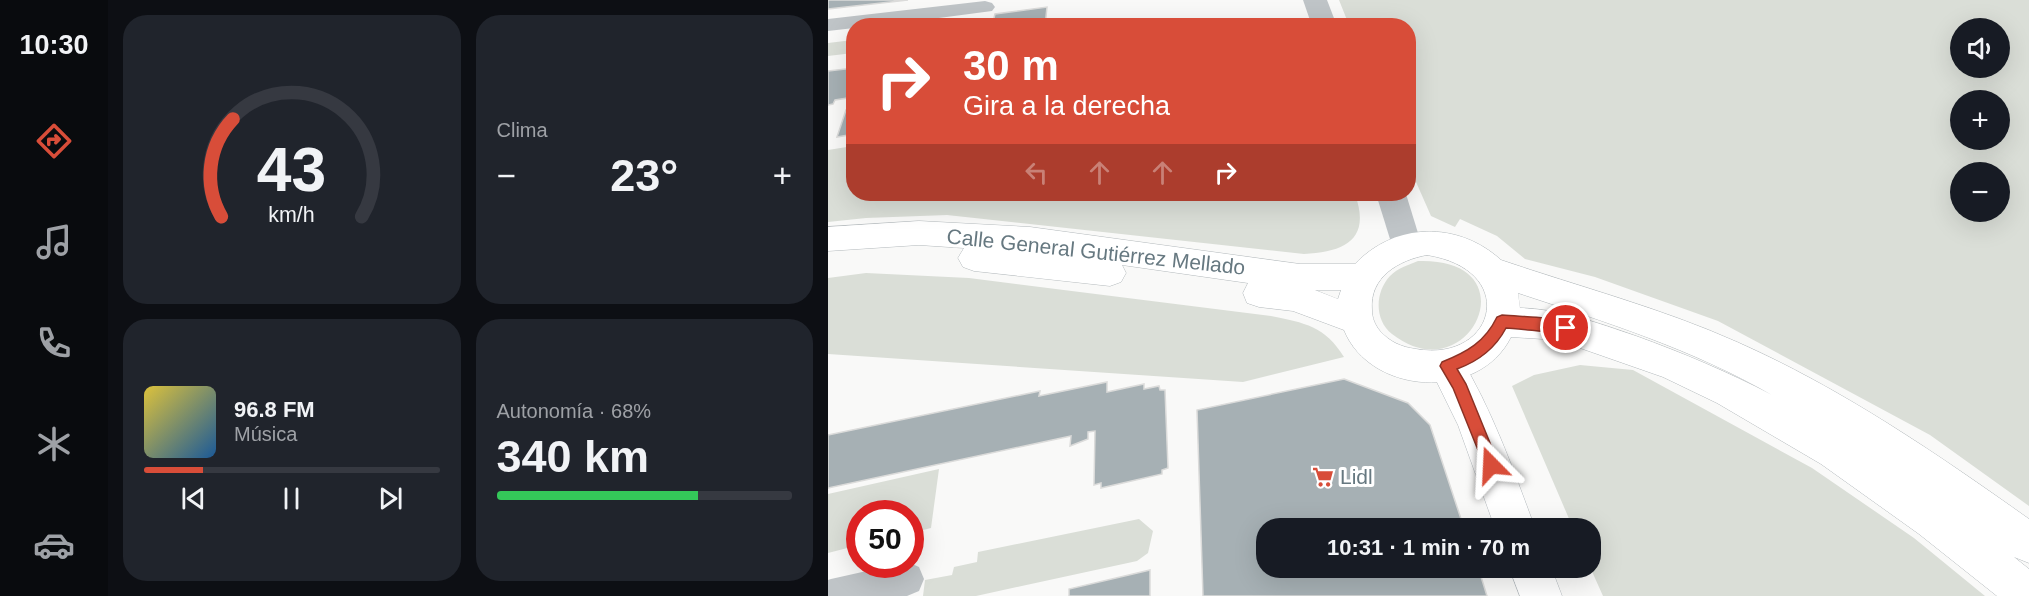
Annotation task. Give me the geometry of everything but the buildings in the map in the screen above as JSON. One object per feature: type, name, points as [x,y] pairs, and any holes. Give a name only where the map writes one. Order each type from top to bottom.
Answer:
[{"type":"main road","name":"Calle General Gutiérrez Mellado","points":[[828,239],[919,233],[1030,240],[1300,277],[1363,277]]},
{"type":"main road","points":[[1427,242],[1454,247],[1474,255],[1490,269],[1503,292],[1502,321],[1494,336],[1482,349],[1468,358],[1447,366],[1435,368],[1399,362],[1380,352],[1364,337],[1355,319],[1355,298],[1363,277],[1381,257],[1406,246],[1427,242]]},
{"type":"main road","name":"Calle General Gutiérrez Mellado","points":[[828,259],[880,255],[955,256],[1043,266],[1294,297],[1355,319]]},
{"type":"main road","points":[[1490,269],[1680,333],[1745,363],[1877,436],[2029,543]]},
{"type":"main road","points":[[1502,321],[1566,328],[1658,358],[1725,388],[1834,449],[1873,475],[2029,595]]},
{"type":"main road","points":[[1447,366],[1475,422],[1511,518]]},
{"type":"main road","points":[[1535,578],[1542,596]]},
{"type":"street","points":[[1315,0],[1322,18]]},
{"type":"street","points":[[889,18],[985,7]]},
{"type":"street","points":[[828,25],[846,23]]},
{"type":"street","points":[[1393,201],[1406,246]]},
{"type":"street","points":[[831,596],[907,579]]},
{"type":"shaded area","points":[[1339,0],[2029,0],[2029,506],[1930,435],[1718,321],[1595,277],[1525,259],[1497,236],[1460,219],[1455,227],[1431,216],[1416,182],[1416,18],[1346,18]]},
{"type":"shaded area","points":[[846,41],[846,54],[828,56],[828,43]]},
{"type":"shaded area","points":[[846,147],[846,201],[1357,201],[1360,222],[1357,232],[1343,246],[1319,253],[1304,254],[947,215],[828,222],[828,150]]},
{"type":"shaded area","points":[[1418,261],[1453,265],[1473,279],[1481,298],[1477,319],[1465,337],[1445,348],[1420,348],[1392,334],[1382,321],[1379,298],[1385,283],[1396,271]]},
{"type":"shaded area","points":[[866,273],[969,278],[1271,316],[1304,324],[1322,332],[1344,357],[1243,382],[828,354],[828,278]]},
{"type":"shaded area","points":[[1580,365],[1633,370],[1812,468],[1914,538],[1985,596],[1603,596],[1595,578],[1601,578],[1601,518],[1569,518],[1512,386],[1534,375]]},
{"type":"shaded area","points":[[939,469],[931,528],[924,530],[924,500],[846,500],[846,548],[828,553],[828,494]]},
{"type":"shaded area","points":[[1139,519],[1153,531],[1148,553],[1137,561],[976,596],[923,596],[925,580],[952,575],[954,567],[977,562],[978,552]]},
{"type":"place","name":"Lidl","points":[[1323,477]]},
{"type":"route","points":[[1491,465],[1475,422],[1447,366],[1468,358],[1482,349],[1494,336],[1502,321],[1566,328]]}]
